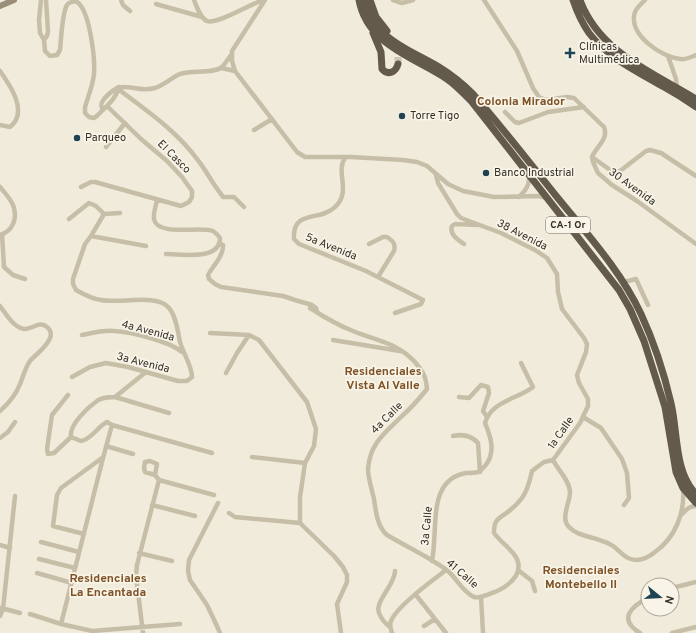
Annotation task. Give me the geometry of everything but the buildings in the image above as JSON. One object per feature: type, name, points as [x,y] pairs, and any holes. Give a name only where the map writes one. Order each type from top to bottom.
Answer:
[{"type":"highway","name":"CA-1 Or","points":[[359,0],[363,13],[372,29],[390,46],[439,74],[458,88],[472,102],[619,290],[630,308],[644,341],[665,407],[676,472],[683,488],[696,503]]},
{"type":"highway","name":"CA-1 Or","points":[[365,0],[368,11],[374,22],[388,38],[402,48],[448,72],[473,94],[624,282],[641,314],[653,344],[671,404],[682,470],[686,482],[696,494]]},
{"type":"highway","points":[[370,0],[376,17],[392,37]]},
{"type":"highway","points":[[572,0],[579,17],[590,33],[611,55],[696,107]]},
{"type":"highway","points":[[580,0],[590,21],[608,44],[631,61],[696,99]]},
{"type":"highway","points":[[372,29],[381,52],[382,69],[386,72],[392,72],[396,69],[398,64]]},
{"type":"highway","points":[[569,226],[574,228],[586,242],[589,242],[590,239]]},
{"type":"highway","points":[[591,255],[593,251],[596,252],[616,272]]},
{"type":"main road","points":[[0,6],[14,0]]},
{"type":"street","points":[[41,0],[39,20],[41,36],[44,40],[46,53],[50,56],[58,55],[60,50],[67,6],[72,2],[78,2],[84,11],[91,39],[94,60],[94,76],[85,107],[85,113],[92,119],[98,116],[109,105],[118,88]]},
{"type":"street","points":[[44,40],[48,33],[46,0]]},
{"type":"street","points":[[121,0],[123,5],[130,12]]},
{"type":"street","points":[[194,0],[202,17],[206,21],[212,22],[218,21],[249,5],[265,0]]},
{"type":"street","points":[[103,110],[101,105],[103,100],[111,91],[118,88],[124,86],[146,89],[154,88],[180,74],[190,72],[213,72],[221,68],[231,55],[265,0]]},
{"type":"street","points":[[393,0],[402,3],[413,0]]},
{"type":"street","points":[[484,0],[517,51],[533,88],[539,97],[546,100],[570,97],[574,98],[604,127],[606,132],[604,140],[592,157],[613,172],[620,171],[646,151],[654,151],[696,176]]},
{"type":"street","points":[[645,0],[635,12],[635,23],[641,36],[656,50],[668,56],[686,59],[696,55]]},
{"type":"street","points":[[156,4],[202,17]]},
{"type":"street","points":[[39,20],[47,19]]},
{"type":"street","points":[[231,55],[235,71],[298,152],[305,157],[403,160],[417,162],[428,166],[448,184],[463,192],[494,197],[539,196],[548,198]]},
{"type":"street","points":[[668,56],[676,79],[677,87]]},
{"type":"street","points":[[221,68],[235,71]]},
{"type":"street","points":[[0,71],[12,88],[18,109],[18,117],[15,123],[10,127],[0,125]]},
{"type":"street","points":[[118,88],[166,125],[179,138],[197,158],[221,194],[227,198],[234,197],[244,207]]},
{"type":"street","points":[[103,100],[107,100],[109,105]]},
{"type":"street","name":"El Casco","points":[[81,187],[91,182],[95,182],[157,200],[184,205],[191,200],[192,191],[182,176],[125,123],[109,105]]},
{"type":"street","points":[[505,112],[515,122],[519,123],[548,112],[584,107]]},
{"type":"street","points":[[254,130],[272,119]]},
{"type":"street","points":[[106,147],[125,123]]},
{"type":"street","name":"30 Avenida","points":[[592,157],[592,162],[598,173],[612,185],[637,201],[696,244]]},
{"type":"street","name":"5a Avenida","points":[[345,158],[341,167],[343,189],[342,199],[336,207],[323,215],[306,218],[297,222],[293,230],[294,239],[299,244],[356,267],[423,300],[421,304],[395,313]]},
{"type":"street","points":[[519,197],[529,184],[528,173]]},
{"type":"street","name":"38 Avenida","points":[[436,174],[438,183],[457,214],[464,220],[501,233],[542,253],[547,258],[556,274],[562,309],[587,344],[586,352],[577,375],[579,383],[588,399],[588,406],[583,417]]},
{"type":"street","points":[[0,187],[10,199],[15,213],[13,226],[1,235],[4,267],[13,274],[25,279]]},
{"type":"street","points":[[157,200],[154,210],[154,219],[160,226],[174,230],[213,231],[218,234],[220,238],[217,249],[210,253],[166,254]]},
{"type":"street","points":[[69,219],[89,203],[96,206],[104,214],[120,213]]},
{"type":"street","points":[[104,214],[85,244],[73,279],[73,284],[76,290],[100,300],[115,302],[150,299],[167,305],[173,312],[183,352]]},
{"type":"street","points":[[464,244],[452,234],[450,230],[452,226],[455,224],[480,225]]},
{"type":"street","points":[[91,236],[146,246]]},
{"type":"street","points":[[369,244],[383,237],[388,237],[395,244],[394,251],[378,277]]},
{"type":"street","points":[[219,244],[223,244],[224,247],[222,253],[208,275],[209,279],[215,284],[228,288],[283,296],[312,305],[316,308],[318,313]]},
{"type":"street","points":[[624,282],[636,279],[648,305]]},
{"type":"street","points":[[0,306],[10,320],[22,329],[29,329],[38,325],[43,325],[48,327],[51,333],[51,337],[47,343],[27,366],[13,398],[0,411]]},
{"type":"street","name":"4a Calle","points":[[310,308],[348,329],[389,343],[403,351],[423,371],[427,379],[427,389],[376,442],[370,454],[368,470],[381,530],[432,561]]},
{"type":"street","name":"4a Avenida","points":[[82,335],[112,331],[123,332],[172,345],[183,352]]},
{"type":"street","points":[[210,333],[249,335],[259,340],[307,402],[316,429],[314,446],[305,463],[300,497],[300,523]]},
{"type":"street","points":[[226,373],[249,335]]},
{"type":"street","points":[[333,340],[403,351]]},
{"type":"street","name":"3a Avenida","points":[[72,377],[90,367],[106,363],[128,367],[178,381],[187,381],[192,377],[192,374],[183,352]]},
{"type":"street","points":[[480,472],[491,457],[491,438],[485,423],[489,413],[495,407],[534,387],[522,363]]},
{"type":"street","points":[[115,397],[146,372]]},
{"type":"street","points":[[459,396],[470,398],[478,386],[481,385],[488,387],[489,393],[483,411],[487,417]]},
{"type":"street","points":[[68,395],[52,415],[47,449],[48,454],[54,452],[71,437],[71,429],[76,421],[97,400],[107,397],[115,397],[169,413]]},
{"type":"street","points":[[583,417],[601,428],[622,458],[627,473],[630,498],[624,505]]},
{"type":"street","name":"1a Calle","points":[[553,460],[580,424],[583,417]]},
{"type":"street","points":[[0,438],[8,432],[16,422]]},
{"type":"street","points":[[71,437],[77,440],[84,440],[107,422],[112,425],[212,453]]},
{"type":"street","points":[[61,624],[112,425]]},
{"type":"street","points":[[453,436],[469,436],[478,442],[480,472]]},
{"type":"street","points":[[106,446],[133,454]]},
{"type":"street","points":[[252,457],[305,463]]},
{"type":"street","points":[[84,534],[53,526],[57,495],[61,488],[103,458]]},
{"type":"street","points":[[483,633],[481,597],[509,584],[515,579],[518,570],[517,560],[514,554],[494,533],[494,526],[498,518],[508,513],[523,497],[527,491],[532,471],[544,462],[553,460],[569,485],[570,496],[565,518],[568,527],[576,533],[612,545],[628,559],[636,560],[648,558],[664,546],[671,536],[680,517],[684,504],[683,488]]},
{"type":"street","name":"3a Calle","points":[[432,561],[437,505],[440,493],[447,481],[460,474],[480,472]]},
{"type":"street","points":[[154,474],[159,480],[214,495]]},
{"type":"street","points":[[143,633],[136,576],[139,554],[159,480]]},
{"type":"street","points":[[0,616],[10,548],[15,496]]},
{"type":"street","points":[[218,503],[189,560],[188,571],[190,580],[207,605],[220,633]]},
{"type":"street","points":[[152,505],[195,516]]},
{"type":"street","points":[[680,517],[687,509],[692,506],[696,506]]},
{"type":"street","points":[[229,513],[235,517],[300,523],[334,556],[343,567],[347,575],[347,582],[337,604],[341,633]]},
{"type":"street","points":[[41,542],[80,552]]},
{"type":"street","points":[[0,545],[10,548]]},
{"type":"street","points":[[139,554],[172,561]]},
{"type":"street","points":[[39,559],[75,568]]},
{"type":"street","name":"41 Calle","points":[[432,561],[446,570],[469,594],[477,598],[481,597]]},
{"type":"street","points":[[390,628],[391,621],[396,612],[446,570]]},
{"type":"street","points":[[518,570],[532,581],[535,591]]},
{"type":"street","points":[[392,633],[379,614],[378,610],[381,599],[395,576],[395,571]]},
{"type":"street","points":[[37,573],[72,583]]},
{"type":"street","points":[[680,586],[696,582]]},
{"type":"street","points":[[416,595],[446,633]]},
{"type":"street","points":[[640,602],[636,604],[629,613],[628,618],[632,628],[640,633]]},
{"type":"street","points":[[1,608],[20,613]]},
{"type":"street","points":[[30,614],[61,624],[92,631],[180,624]]},
{"type":"street","points":[[424,626],[435,620]]},
{"type":"street","points":[[672,633],[696,627]]},
{"type":"tunnel","points":[[398,46],[398,64]]},
{"type":"place","name":"Clínicas Multimédica","points":[[570,53]]},
{"type":"place","name":"Torre Tigo","points":[[402,116]]},
{"type":"place","name":"Parqueo","points":[[77,138]]},
{"type":"place","name":"Banco Industrial","points":[[486,173]]},
{"type":"district","name":"Colonia Mirador","points":[[521,102]]},
{"type":"district","name":"Residenciales Vista Al Valle","points":[[383,379]]},
{"type":"district","name":"Residenciales Montebello II","points":[[581,578]]},
{"type":"district","name":"Residenciales La Encantada","points":[[108,586]]}]
